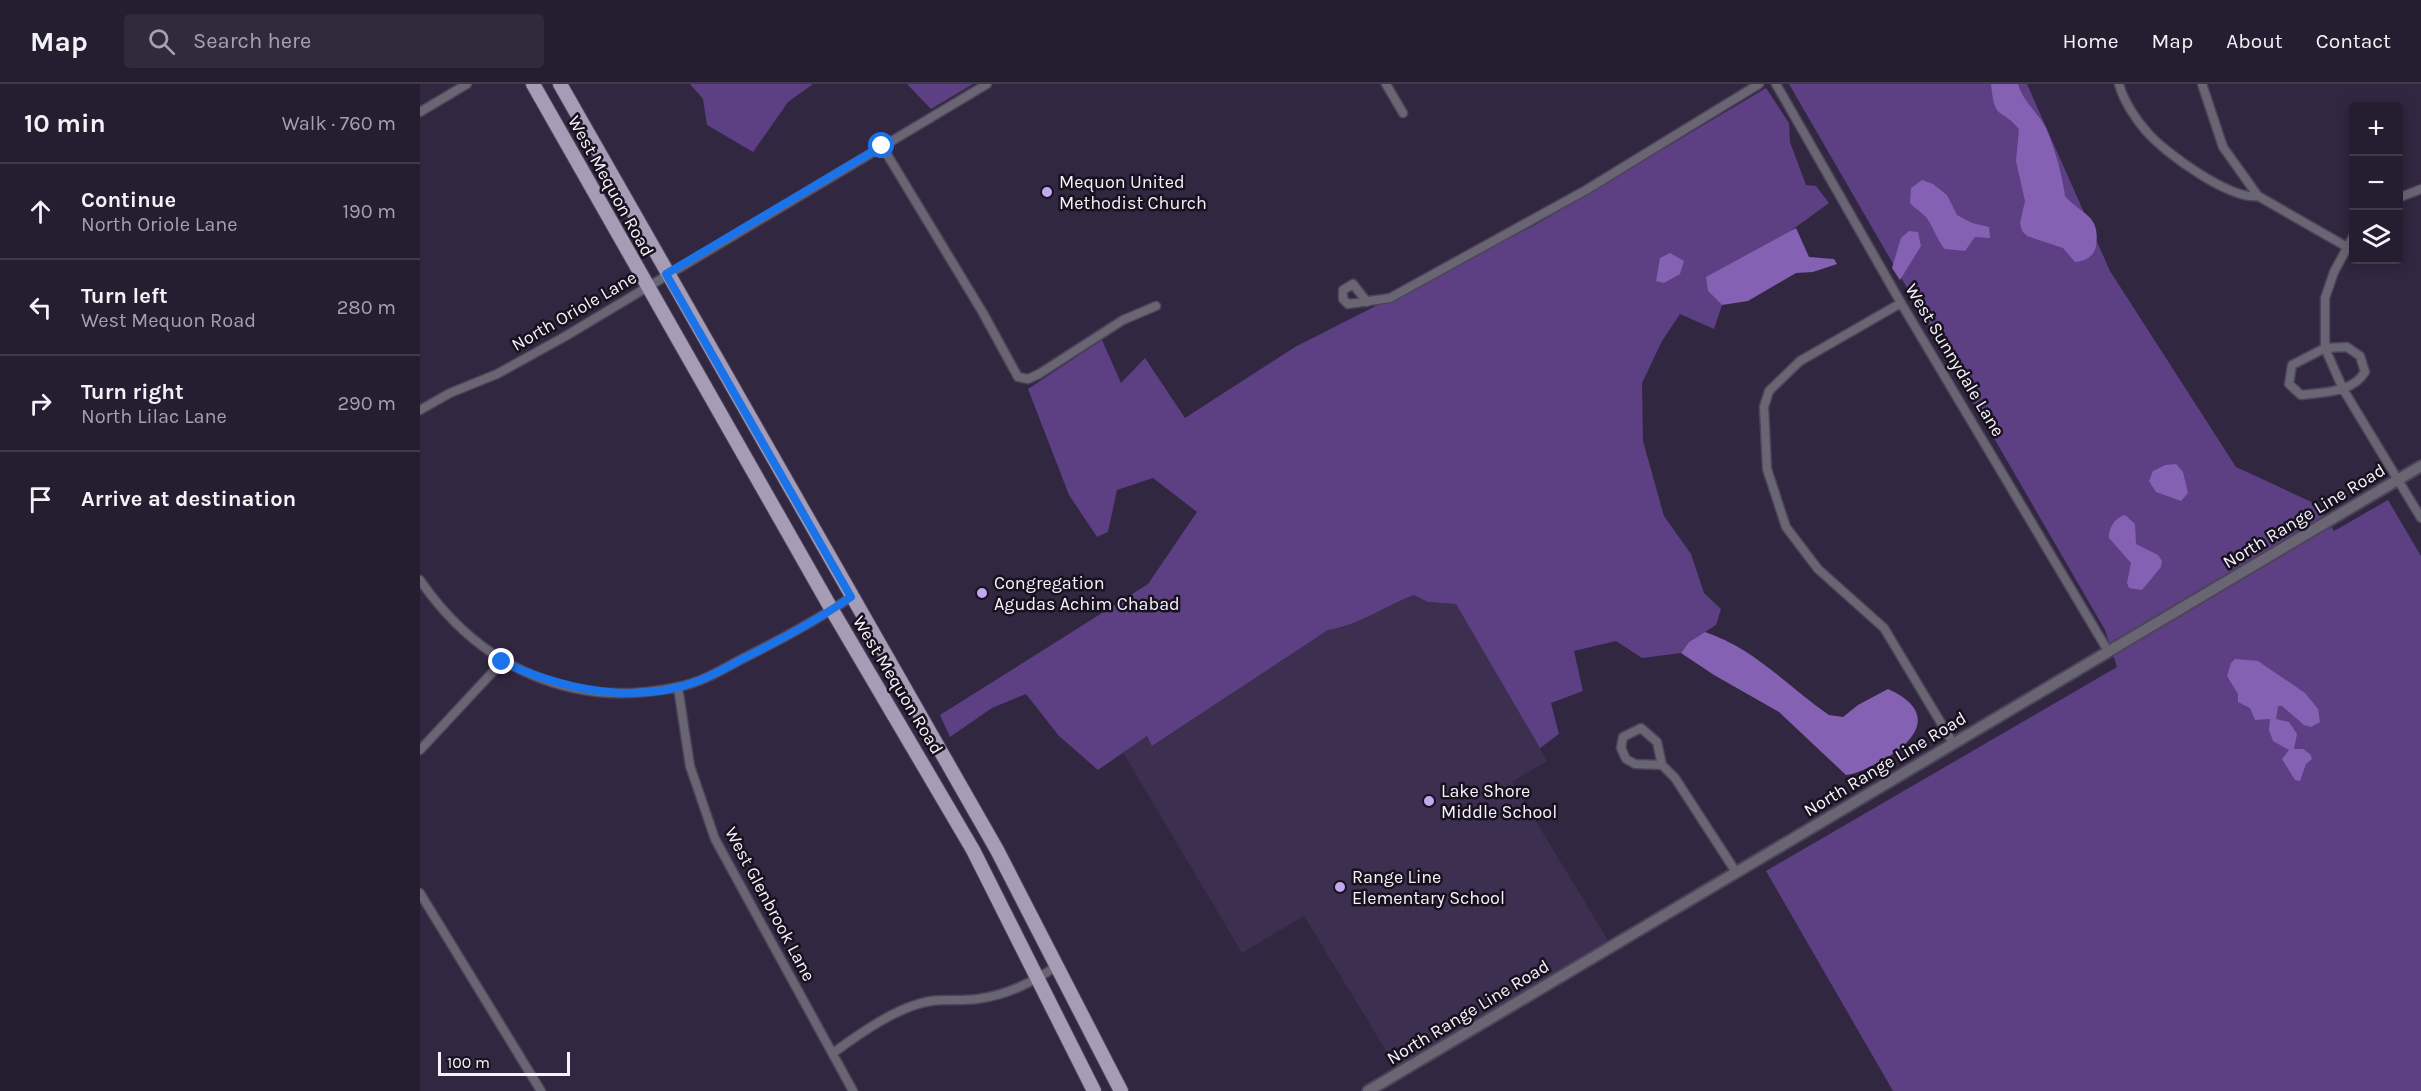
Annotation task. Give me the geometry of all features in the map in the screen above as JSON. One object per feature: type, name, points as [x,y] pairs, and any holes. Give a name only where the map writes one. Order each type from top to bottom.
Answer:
[{"type":"main road","name":"West Mequon Road","points":[[534,84],[832,610],[973,849],[1094,1091]]},
{"type":"main road","name":"West Mequon Road","points":[[560,84],[666,274],[992,840],[1121,1091]]},
{"type":"street","points":[[420,112],[467,84]]},
{"type":"street","name":"North Oriole Lane","points":[[420,410],[450,393],[497,374],[987,84]]},
{"type":"street","points":[[1386,84],[1403,113]]},
{"type":"street","points":[[1367,302],[1390,298],[1586,190],[1759,84]]},
{"type":"street","name":"West Sunnydale Lane","points":[[1776,84],[1902,303],[2108,651]]},
{"type":"street","points":[[2119,84],[2121,94],[2146,132],[2178,160],[2226,188],[2250,197],[2258,196]]},
{"type":"street","points":[[2202,84],[2223,147],[2258,196],[2347,246]]},
{"type":"street","points":[[882,146],[1018,377],[1028,379],[1039,374],[1123,320],[1156,306]]},
{"type":"street","points":[[2403,196],[2421,189]]},
{"type":"street","points":[[2349,243],[2325,298],[2325,348],[2343,389],[2421,518]]},
{"type":"street","points":[[1902,303],[1800,361],[1770,391],[1764,407],[1767,469],[1786,527],[1818,569],[1884,628],[1953,743]]},
{"type":"street","points":[[2347,347],[2360,356],[2366,372],[2358,383],[2343,389],[2301,395],[2289,384],[2292,365],[2325,348],[2347,347]]},
{"type":"street","name":"North Range Line Road","points":[[1368,1091],[2421,466]]},
{"type":"street","points":[[420,580],[434,600],[466,633],[502,662],[535,677],[579,690],[622,694],[678,687],[721,670],[832,610],[851,597]]},
{"type":"street","points":[[420,750],[502,662]]},
{"type":"street","name":"West Glenbrook Lane","points":[[678,687],[690,766],[715,839],[854,1091]]},
{"type":"street","points":[[1662,765],[1635,764],[1626,759],[1621,747],[1623,737],[1641,728],[1657,742],[1662,765],[1675,778],[1736,872]]},
{"type":"street","points":[[420,893],[541,1091]]},
{"type":"street","points":[[833,1053],[861,1033],[913,1007],[929,1001],[975,999],[1001,995],[1038,978],[1057,966]]},
{"type":"shaded area","points":[[690,84],[813,84],[788,102],[753,152],[707,125],[703,99]]},
{"type":"shaded area","points":[[907,84],[973,84],[931,109]]},
{"type":"shaded area","points":[[1789,84],[2027,84],[2110,271],[2236,467],[2318,505],[2334,531],[2388,500],[2421,556],[2421,1091],[1893,1091],[1766,871],[2117,667],[2105,630]]},
{"type":"shaded area","points":[[1991,84],[2018,84],[2023,96],[2046,128],[2058,162],[2065,196],[2093,221],[2096,227],[2095,250],[2086,259],[2075,262],[2063,248],[2027,236],[2022,231],[2020,223],[2025,201],[2016,161],[2019,129],[1997,109]]},
{"type":"shaded area","points":[[1766,88],[1789,123],[1790,142],[1806,185],[1816,186],[1829,203],[1708,291],[1722,305],[1714,329],[1680,314],[1662,341],[1642,383],[1643,441],[1664,516],[1691,554],[1704,593],[1721,609],[1716,625],[1689,642],[1681,653],[1642,658],[1616,641],[1574,651],[1583,691],[1551,703],[1559,734],[1540,748],[1456,604],[1428,602],[1414,595],[1349,625],[1328,630],[1152,746],[1147,736],[1098,770],[1059,736],[1026,694],[992,708],[950,737],[940,715],[1148,584],[1197,512],[1153,478],[1117,490],[1108,532],[1097,537],[1069,495],[1028,389],[1102,340],[1121,383],[1145,358],[1185,418],[1295,347],[1535,225]]},
{"type":"shaded area","points":[[1922,180],[1933,184],[1947,195],[1957,215],[1972,223],[1989,227],[1990,238],[1975,237],[1965,251],[1945,249],[1930,223],[1910,203],[1911,188]]},
{"type":"shaded area","points":[[1796,228],[1809,257],[1834,259],[1837,264],[1813,272],[1796,273],[1748,301],[1722,305],[1708,291],[1706,277]]},
{"type":"shaded area","points":[[1909,231],[1918,232],[1921,246],[1900,280],[1892,268],[1901,238]]},
{"type":"shaded area","points":[[1670,253],[1684,261],[1680,274],[1664,283],[1656,281],[1660,258]]},
{"type":"shaded area","points":[[2176,464],[2183,472],[2188,493],[2181,501],[2156,492],[2149,481],[2153,471],[2165,465]]},
{"type":"shaded area","points":[[2125,515],[2135,524],[2136,544],[2158,555],[2162,561],[2161,567],[2142,590],[2129,588],[2127,583],[2131,563],[2109,538],[2113,524]]},
{"type":"shaded area","points":[[1414,595],[1428,602],[1456,604],[1515,703],[1547,761],[1512,782],[1611,945],[1399,1072],[1304,916],[1242,953],[1122,751],[1147,736],[1153,746],[1328,630],[1343,628],[1387,605]]},
{"type":"shaded area","points":[[1705,632],[1723,639],[1755,658],[1829,715],[1843,717],[1858,705],[1888,689],[1913,707],[1917,716],[1917,725],[1913,735],[1894,753],[1881,761],[1846,775],[1779,712],[1714,675],[1681,653],[1689,642]]},
{"type":"shaded area","points":[[2235,659],[2258,661],[2305,693],[2318,709],[2320,722],[2311,727],[2304,725],[2282,706],[2278,706],[2276,719],[2289,722],[2297,734],[2294,749],[2303,749],[2310,754],[2312,759],[2306,764],[2300,781],[2295,780],[2282,759],[2289,750],[2273,741],[2269,730],[2270,719],[2255,720],[2250,708],[2238,702],[2238,694],[2227,676],[2231,663]]},
{"type":"place","name":"Mequon United Methodist Church","points":[[1047,192]]},
{"type":"place","name":"Congregation Agudas Achim Chabad","points":[[982,593]]},
{"type":"place","name":"Lake Shore Middle School","points":[[1429,801]]},
{"type":"place","name":"Range Line Elementary School","points":[[1340,887]]},
{"type":"route","points":[[502,662],[535,677],[579,690],[622,694],[678,687],[698,681],[764,648],[851,597],[666,274],[882,146]]}]
